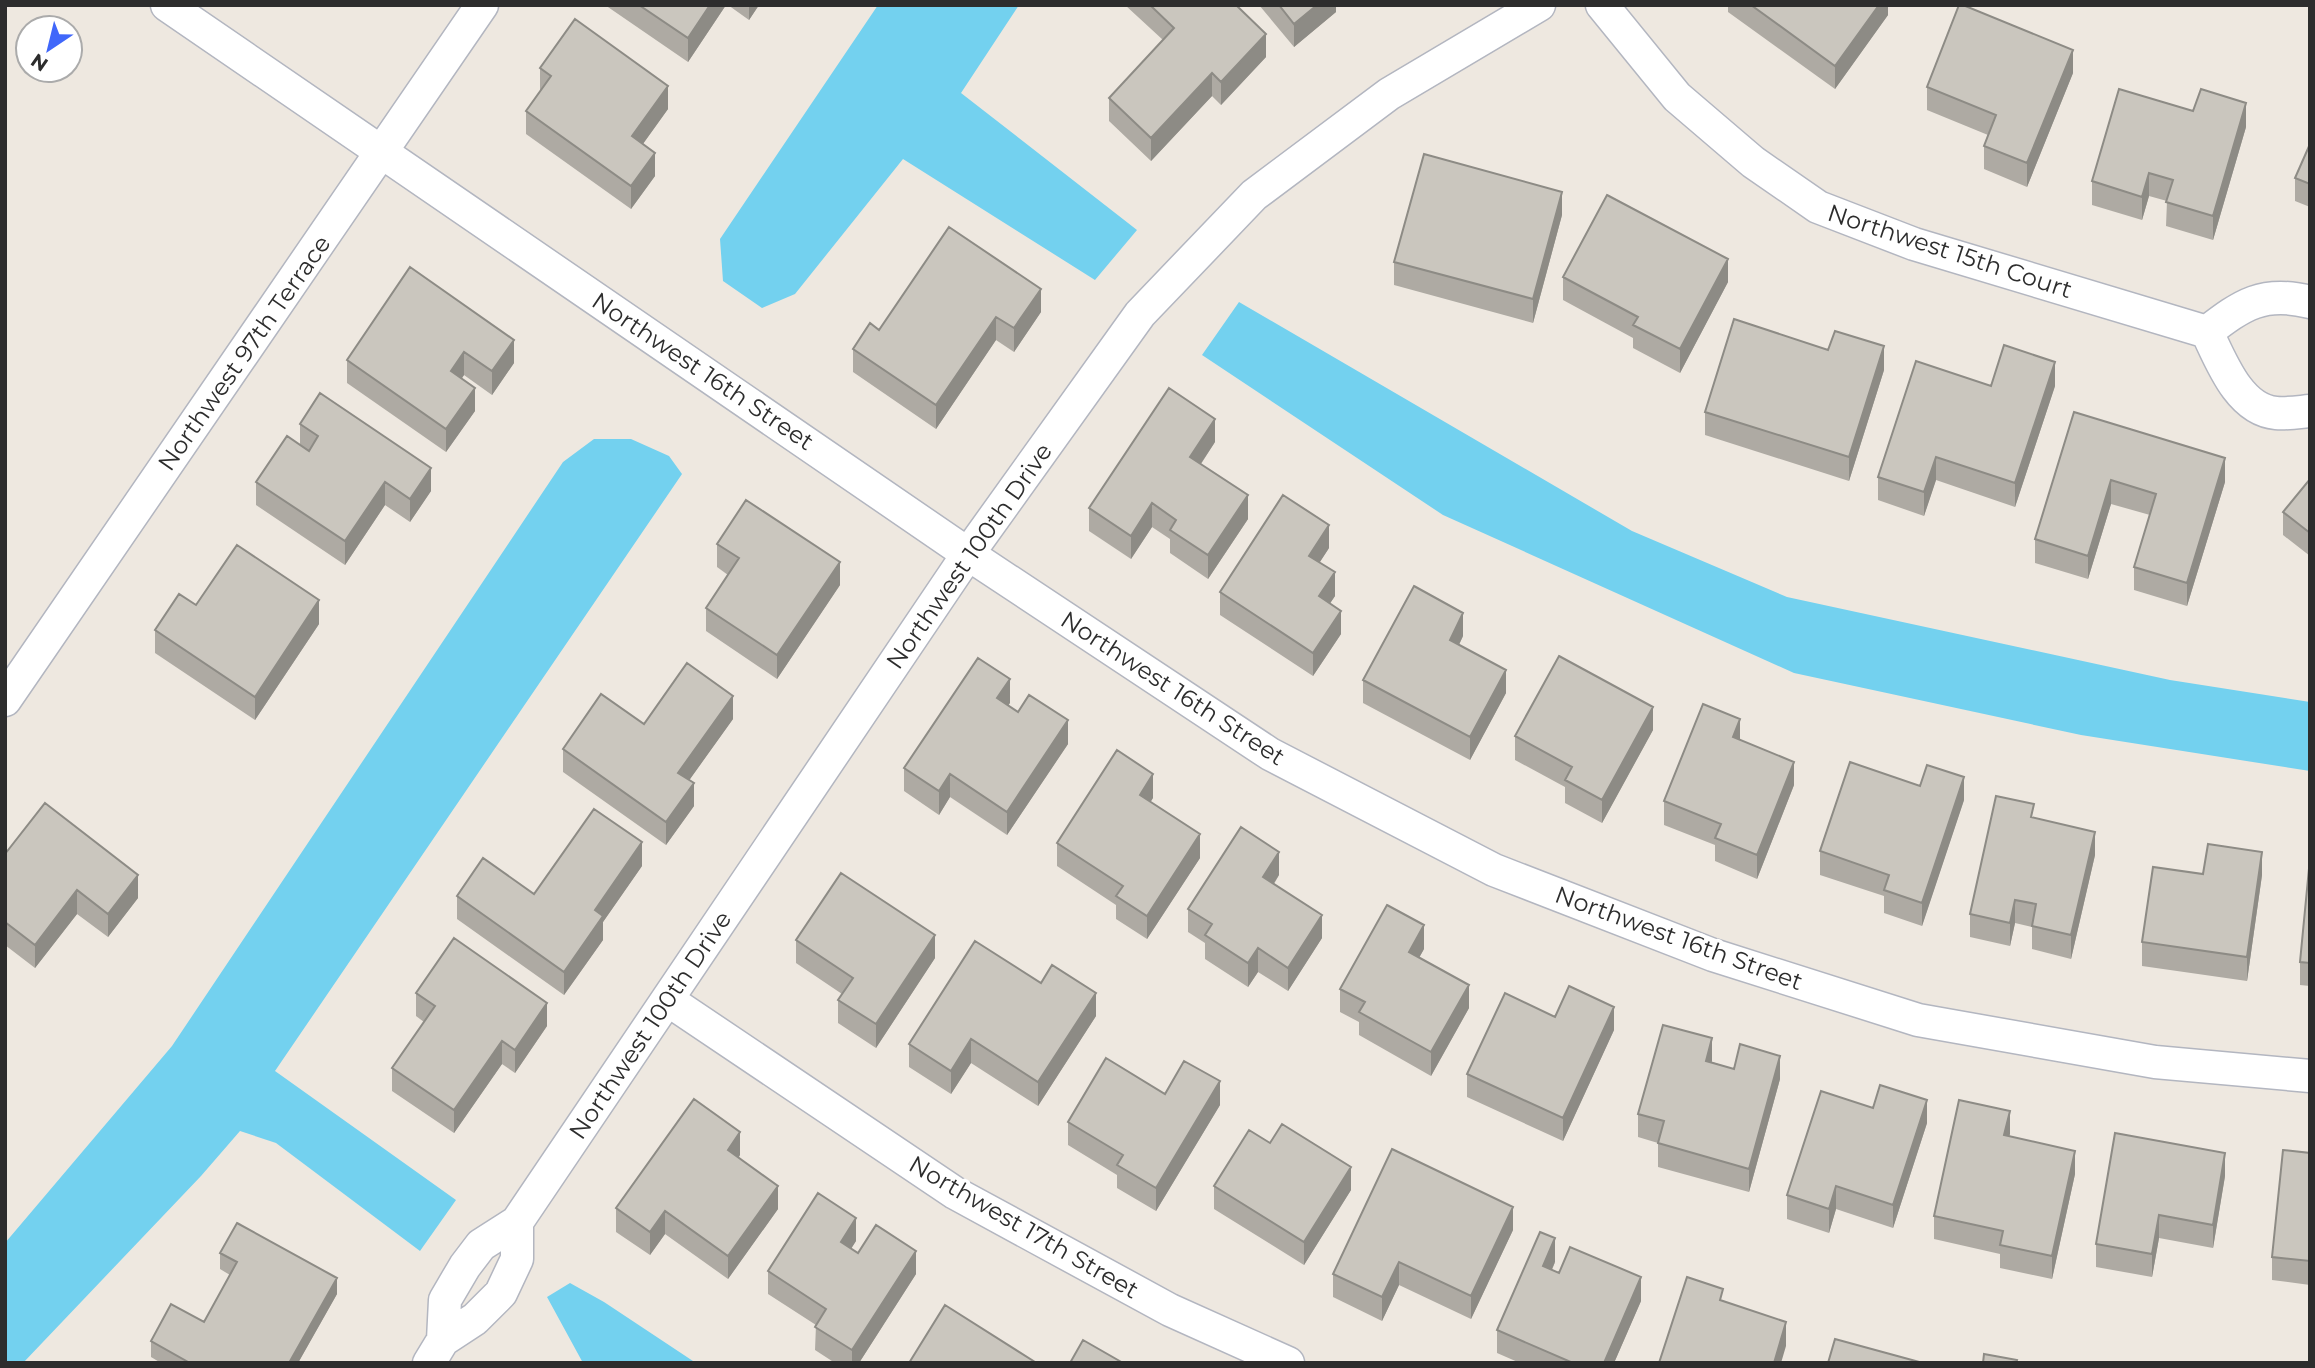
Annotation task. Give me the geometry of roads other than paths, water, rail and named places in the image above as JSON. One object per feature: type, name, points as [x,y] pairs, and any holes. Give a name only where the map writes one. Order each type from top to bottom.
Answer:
[{"type":"street","name":"Northwest 16th Street","points":[[167,5],[968,554],[1270,754],[1494,870],[1700,950],[1918,1020],[2155,1062],[2310,1076]]},
{"type":"street","name":"Northwest 97th Terrace","points":[[5,700],[482,5]]},
{"type":"street","name":"Northwest 100th Drive","points":[[517,1222],[968,554],[1140,314],[1254,195],[1389,94],[1539,5]]},
{"type":"street","name":"Northwest 15th Court","points":[[1602,5],[1677,97],[1753,162],[1818,207],[1914,244],[2207,332]]},
{"type":"street","points":[[2310,302],[2290,297],[2252,303],[2241,307],[2207,332],[2227,372],[2251,404],[2275,413],[2310,411]]},
{"type":"street","name":"Northwest 17th Street","points":[[668,1000],[955,1193],[1170,1310],[1288,1363]]},
{"type":"street","points":[[436,1351],[444,1300],[465,1266],[481,1245],[517,1222]]},
{"type":"street","points":[[436,1351],[501,1293],[517,1259],[517,1222]]},
{"type":"water","points":[[878,5],[1019,5],[961,93],[1137,230],[1095,280],[903,159],[795,294],[762,308],[723,281],[720,239]]},
{"type":"water","points":[[1239,302],[1632,531],[1787,597],[2170,680],[2310,702],[2310,771],[2081,735],[1794,673],[1443,515],[1202,355]]},
{"type":"water","points":[[594,439],[631,439],[669,456],[682,474],[275,1071],[456,1200],[420,1251],[276,1143],[240,1131],[201,1176],[23,1363],[5,1363],[5,1243],[172,1046],[563,462]]},
{"type":"water","points":[[570,1283],[604,1302],[696,1363],[583,1363],[547,1297]]}]
